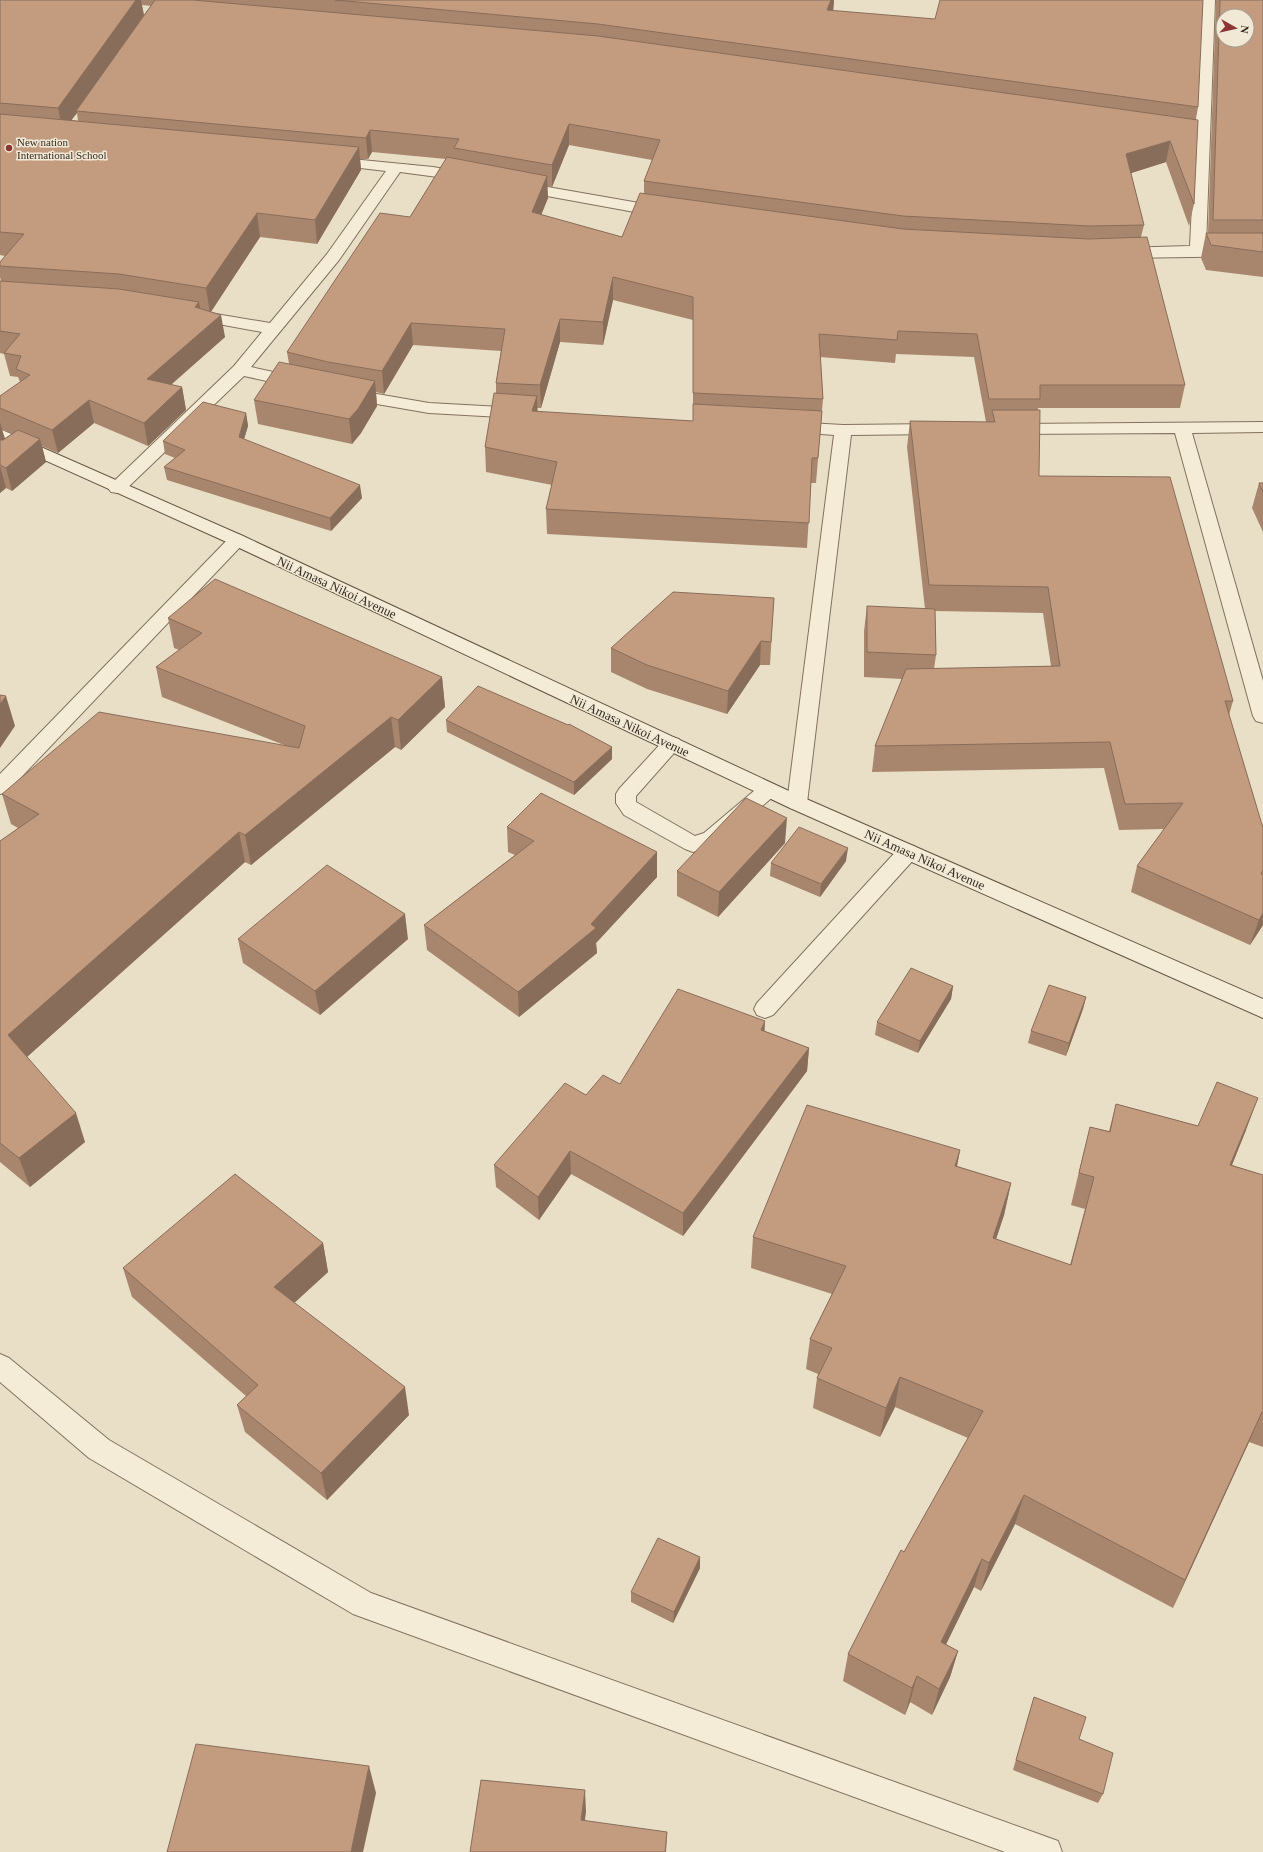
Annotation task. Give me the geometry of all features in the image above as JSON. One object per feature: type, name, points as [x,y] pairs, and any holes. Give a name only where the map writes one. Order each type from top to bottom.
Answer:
[{"type":"street","points":[[1198,251],[1208,0]]},
{"type":"street","points":[[1155,130],[1203,137]]},
{"type":"street","points":[[318,160],[433,171],[479,179]]},
{"type":"street","points":[[117,488],[240,370],[332,257],[396,168]]},
{"type":"street","points":[[502,184],[679,215]]},
{"type":"street","points":[[1108,254],[1198,251],[1263,251]]},
{"type":"street","points":[[178,312],[273,329]]},
{"type":"street","points":[[240,370],[323,389],[429,408],[537,414]]},
{"type":"street","points":[[772,426],[843,430],[953,429]]},
{"type":"street","points":[[993,429],[1263,427]]},
{"type":"street","points":[[1182,428],[1263,716]]},
{"type":"street","points":[[797,803],[843,430]]},
{"type":"street","name":"Nii Amasa Nikoi Avenue","points":[[0,434],[117,488],[237,540],[768,790],[1263,1009]]},
{"type":"street","points":[[5,456],[21,444]]},
{"type":"street","points":[[0,787],[237,540]]},
{"type":"street","points":[[672,744],[626,794],[626,803],[631,810],[693,844],[711,839],[768,790]]},
{"type":"street","points":[[765,1009],[908,852]]},
{"type":"street","points":[[0,1366],[99,1449],[363,1604],[1047,1852]]},
{"type":"building","points":[[0,0],[136,0],[58,108],[0,103]]},
{"type":"building","points":[[155,0],[193,0],[598,36],[1198,120],[1194,204],[1170,141],[1126,154],[1144,225],[1089,226],[903,216],[644,181],[660,140],[569,124],[552,165],[454,148],[459,139],[370,130],[366,138],[76,111]]},
{"type":"building","points":[[335,0],[831,0],[827,10],[935,19],[940,0],[1203,0],[1198,107],[598,24]]},
{"type":"building","points":[[1220,0],[1263,0],[1263,220],[1213,220],[1218,48],[1255,48],[1255,8],[1220,8]]},
{"type":"building","points":[[0,114],[359,147],[315,220],[257,213],[206,288],[119,274],[0,266],[0,262],[24,234],[0,232]]},
{"type":"building","points":[[447,157],[547,176],[532,212],[622,237],[640,193],[903,229],[1089,239],[1147,237],[1185,385],[1040,385],[1040,399],[989,399],[977,334],[898,331],[897,340],[819,334],[823,399],[693,393],[693,297],[613,277],[603,322],[560,319],[540,385],[496,383],[505,329],[411,323],[382,371],[328,362],[287,352],[380,213],[410,217]]},
{"type":"building","points":[[1206,233],[1263,233],[1263,252],[1211,245]]},
{"type":"building","points":[[0,281],[119,289],[199,302],[195,307],[221,315],[147,379],[182,387],[144,423],[89,400],[52,430],[0,408],[0,396],[30,375],[16,369],[21,356],[4,353],[20,334],[0,331]]},
{"type":"building","points":[[279,362],[375,381],[358,409],[349,419],[254,400]]},
{"type":"building","points":[[494,393],[537,396],[532,411],[693,421],[693,404],[822,411],[818,458],[812,458],[809,523],[546,509],[557,462],[485,447]]},
{"type":"building","points":[[203,402],[246,413],[239,437],[360,485],[330,518],[164,467],[185,450],[163,441]]},
{"type":"building","points":[[992,410],[1040,410],[1039,476],[1170,477],[1233,701],[1225,701],[1263,828],[1263,870],[1261,874],[1263,875],[1263,913],[1259,920],[1137,866],[1183,803],[1125,804],[1110,742],[875,746],[906,669],[1060,666],[1048,587],[929,585],[910,421],[995,422]]},
{"type":"building","points":[[18,430],[40,439],[6,468],[0,465],[0,440],[3,440]]},
{"type":"building","points":[[1259,483],[1263,483],[1263,492]]},
{"type":"building","points":[[215,579],[442,677],[398,720],[391,717],[245,835],[239,832],[8,1035],[76,1113],[19,1158],[0,1143],[0,841],[39,814],[2,794],[99,712],[299,748],[305,726],[156,667],[202,633],[168,618]]},
{"type":"building","points":[[673,592],[774,598],[771,642],[761,641],[728,691],[647,665],[611,648]]},
{"type":"building","points":[[867,606],[935,609],[936,655],[867,652]]},
{"type":"building","points":[[478,686],[568,725],[569,724],[612,747],[574,782],[446,720]]},
{"type":"building","points":[[0,695],[6,696],[0,704]]},
{"type":"building","points":[[541,793],[657,852],[591,924],[596,928],[518,992],[424,925],[534,841],[507,827]]},
{"type":"building","points":[[746,798],[787,818],[719,892],[677,871]]},
{"type":"building","points":[[799,827],[848,848],[821,884],[771,863]]},
{"type":"building","points":[[327,865],[405,914],[315,991],[238,939]]},
{"type":"building","points":[[911,968],[953,986],[920,1041],[877,1022]]},
{"type":"building","points":[[1049,985],[1086,997],[1069,1043],[1031,1031]]},
{"type":"building","points":[[678,989],[765,1021],[761,1030],[809,1048],[683,1213],[570,1151],[538,1197],[494,1165],[565,1083],[586,1095],[603,1075],[620,1084]]},
{"type":"building","points":[[1217,1082],[1258,1098],[1230,1165],[1263,1175],[1263,1412],[1185,1580],[1024,1495],[989,1563],[982,1559],[941,1642],[958,1651],[939,1689],[917,1676],[912,1688],[848,1654],[901,1550],[904,1552],[983,1411],[900,1377],[886,1408],[817,1378],[832,1348],[810,1339],[846,1266],[753,1237],[807,1105],[960,1150],[955,1166],[1011,1183],[993,1238],[1071,1265],[1094,1177],[1079,1173],[1090,1127],[1110,1132],[1116,1104],[1198,1126]]},
{"type":"building","points":[[235,1174],[323,1243],[274,1287],[405,1387],[321,1473],[237,1405],[258,1385],[123,1268]]},
{"type":"building","points":[[658,1538],[700,1557],[674,1612],[631,1592]]},
{"type":"building","points":[[1034,1697],[1086,1717],[1079,1739],[1113,1753],[1103,1794],[1016,1760]]},
{"type":"building","points":[[196,1744],[369,1766],[351,1852],[167,1852]]},
{"type":"building","points":[[481,1780],[585,1790],[581,1820],[667,1832],[665,1852],[470,1852]]},
{"type":"place","name":"New nation International School","points":[[9,148]]}]
